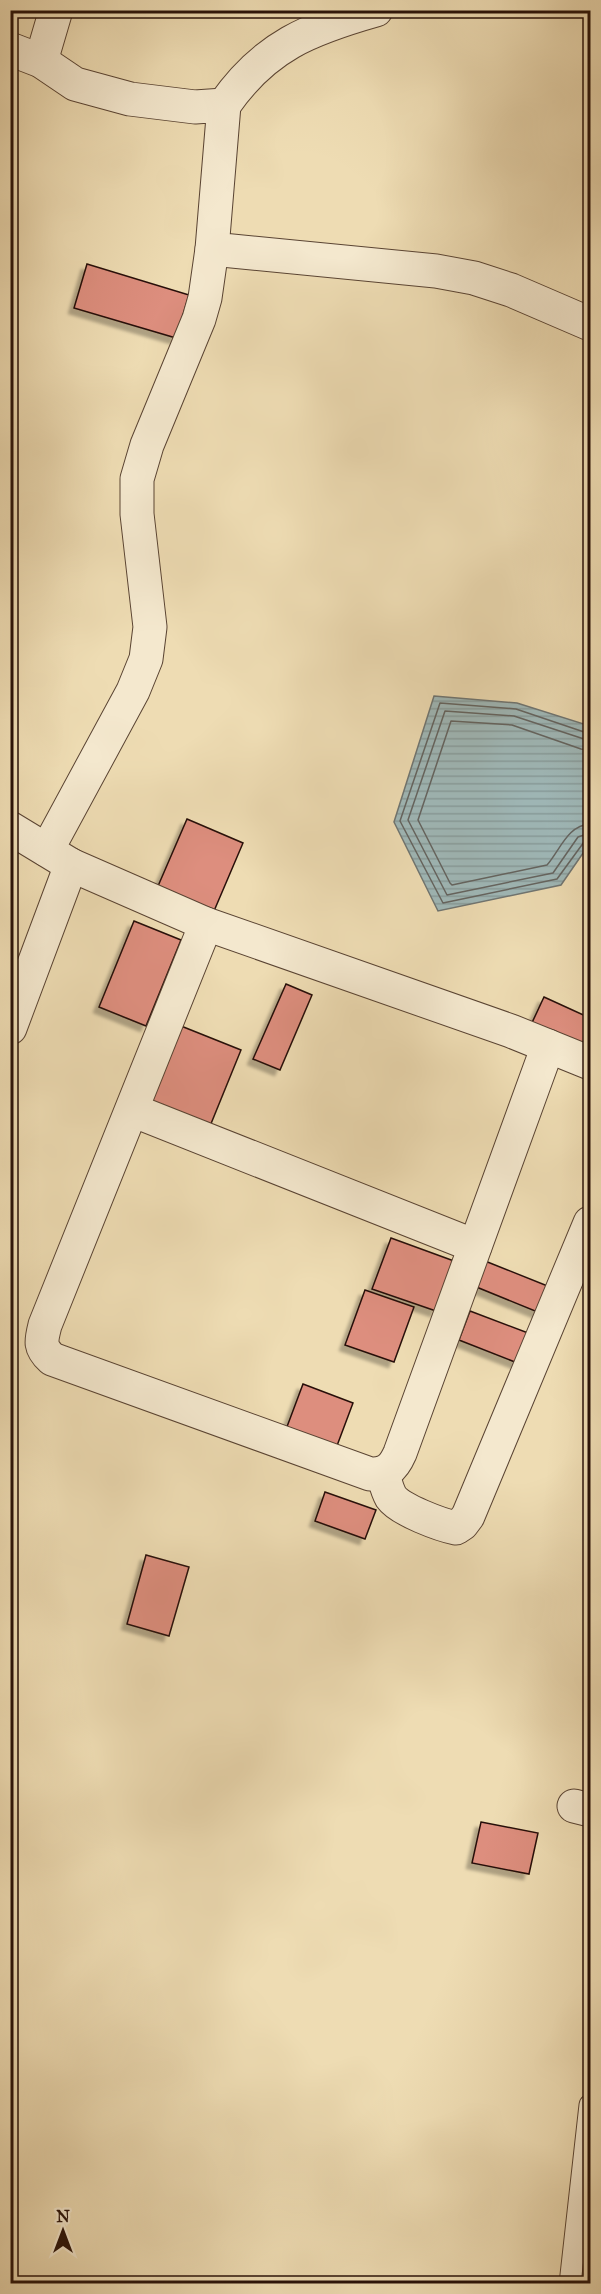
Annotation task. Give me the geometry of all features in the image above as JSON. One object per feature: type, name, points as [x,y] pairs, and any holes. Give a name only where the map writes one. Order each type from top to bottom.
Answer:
[{"type":"street","points":[[41,61],[56,10]]},
{"type":"street","points":[[10,1028],[59,858],[146,659],[150,627],[137,514],[137,479],[147,445],[199,319],[205,298],[212,249],[224,105],[239,83],[257,64],[281,46],[332,23],[376,10]]},
{"type":"street","points":[[10,49],[41,61],[75,84],[130,99],[195,107],[224,105]]},
{"type":"street","points":[[212,249],[436,270],[511,290],[591,324]]},
{"type":"street","points":[[10,828],[59,858],[206,924],[499,1027],[591,1063]]},
{"type":"street","points":[[206,924],[45,1325],[42,1338],[43,1351],[52,1359],[347,1466],[370,1474],[383,1474],[394,1466],[548,1046]]},
{"type":"street","points":[[132,1110],[475,1246]]},
{"type":"street","points":[[383,1474],[392,1498],[400,1505],[447,1526],[456,1528],[462,1524],[468,1516],[591,1223]]},
{"type":"lane","points":[[570,2283],[591,2105]]},
{"type":"water","points":[[434,696],[517,703],[587,725],[590,733],[590,843],[561,885],[438,911],[394,822]]},
{"type":"building","points":[[87,264],[189,295],[176,338],[74,308]]},
{"type":"building","points":[[187,819],[243,843],[211,918],[155,893]]},
{"type":"building","points":[[134,921],[181,940],[146,1026],[99,1007]]},
{"type":"building","points":[[286,984],[312,995],[280,1070],[253,1059]]},
{"type":"building","points":[[544,997],[590,1018],[590,1055],[530,1027]]},
{"type":"building","points":[[181,1026],[241,1050],[208,1131],[148,1108]]},
{"type":"building","points":[[391,1238],[454,1261],[436,1311],[372,1289]]},
{"type":"building","points":[[485,1261],[555,1289],[545,1315],[474,1286]]},
{"type":"building","points":[[365,1290],[414,1307],[394,1362],[345,1345]]},
{"type":"building","points":[[470,1311],[536,1336],[525,1366],[459,1340]]},
{"type":"building","points":[[303,1384],[353,1403],[335,1451],[285,1432]]},
{"type":"building","points":[[325,1492],[376,1510],[365,1539],[315,1521]]},
{"type":"building","points":[[146,1555],[189,1567],[169,1636],[127,1624]]},
{"type":"building","points":[[481,1822],[538,1833],[529,1874],[472,1863]]}]
